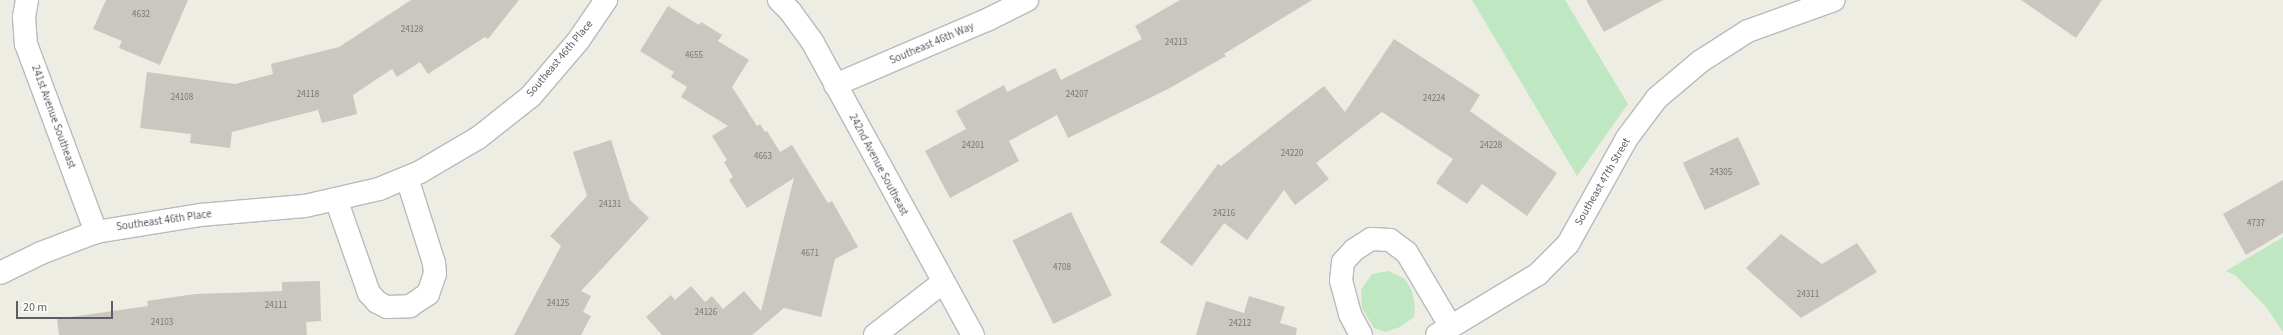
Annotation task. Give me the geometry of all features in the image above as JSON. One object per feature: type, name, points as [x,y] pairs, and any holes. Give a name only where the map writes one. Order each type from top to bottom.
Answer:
[{"type":"street","name":"241st Avenue Southeast","points":[[26,0],[24,17],[26,44],[96,232]]},
{"type":"street","name":"Southeast 46th Place","points":[[0,273],[41,252],[96,232],[200,215],[305,206],[379,189],[407,178],[478,138],[531,96],[578,41],[606,0]]},
{"type":"street","name":"242nd Avenue Southeast","points":[[778,0],[790,10],[813,43],[942,283],[972,335]]},
{"type":"street","name":"Southeast 46th Way","points":[[835,85],[987,20],[1028,0]]},
{"type":"street","name":"Southeast 47th Street","points":[[1444,331],[1538,274],[1568,244],[1627,138],[1658,98],[1701,61],[1748,31],[1834,0]]},
{"type":"street","points":[[336,199],[369,293],[387,307],[410,306],[428,294],[435,274],[434,263],[407,178]]},
{"type":"street","points":[[1361,335],[1350,314],[1341,280],[1343,262],[1354,250],[1371,239],[1390,240],[1407,253],[1444,331]]},
{"type":"street","points":[[875,335],[942,283]]},
{"type":"green space","points":[[1472,0],[1565,0],[1628,104],[1577,176]]},
{"type":"green space","points":[[2283,237],[2283,332],[2267,308],[2236,276],[2226,271]]},
{"type":"green space","points":[[1388,271],[1405,279],[1412,291],[1415,307],[1414,317],[1400,327],[1385,332],[1374,328],[1362,308],[1361,290],[1372,274]]},
{"type":"building","points":[[106,0],[188,0],[160,65],[119,48],[122,41],[93,29]]},
{"type":"building","points":[[411,0],[519,0],[488,39],[485,37],[428,74],[420,62],[397,77],[392,69],[353,95],[357,114],[322,123],[318,110],[232,132],[230,148],[190,143],[191,134],[140,128],[147,72],[235,84],[273,74],[271,64],[339,47]]},
{"type":"building","points":[[1180,0],[1312,0],[1224,54],[1226,56],[1168,89],[1068,138],[1057,115],[1009,141],[1019,161],[950,198],[925,151],[966,129],[956,111],[1004,85],[1007,92],[1055,68],[1061,80],[1142,39],[1135,26]]},
{"type":"building","points":[[1586,0],[1663,0],[1604,32]]},
{"type":"building","points":[[2021,0],[2102,0],[2076,38]]},
{"type":"building","points":[[668,6],[699,25],[701,22],[722,35],[718,41],[749,60],[732,87],[757,126],[760,124],[765,132],[767,131],[780,152],[792,145],[828,203],[832,201],[858,247],[835,259],[821,317],[784,308],[752,335],[662,335],[646,317],[671,295],[675,300],[691,286],[705,302],[712,296],[723,309],[744,291],[761,311],[794,178],[747,208],[729,180],[733,177],[724,162],[727,160],[712,136],[728,126],[681,97],[687,87],[671,77],[674,72],[640,51]]},
{"type":"building","points":[[1394,39],[1480,95],[1470,111],[1557,173],[1527,216],[1482,184],[1467,204],[1436,183],[1453,159],[1382,112],[1316,163],[1329,179],[1295,205],[1284,190],[1247,240],[1224,223],[1192,266],[1160,242],[1218,164],[1221,166],[1324,86],[1345,112]]},
{"type":"building","points":[[1738,137],[1760,184],[1705,210],[1683,163]]},
{"type":"building","points":[[611,140],[630,200],[649,218],[581,291],[591,296],[583,312],[591,316],[581,335],[514,335],[561,246],[550,236],[587,196],[573,152]]},
{"type":"building","points":[[2283,180],[2283,233],[2246,255],[2223,214]]},
{"type":"building","points":[[1071,212],[1112,296],[1053,324],[1013,240]]},
{"type":"building","points":[[1781,234],[1822,264],[1857,243],[1877,272],[1801,318],[1746,268]]},
{"type":"building","points":[[320,281],[321,321],[306,322],[307,335],[59,335],[57,319],[148,306],[147,301],[195,294],[282,291],[282,282]]},
{"type":"building","points":[[1249,296],[1285,307],[1280,323],[1297,328],[1296,335],[1196,335],[1206,301],[1244,313]]}]
